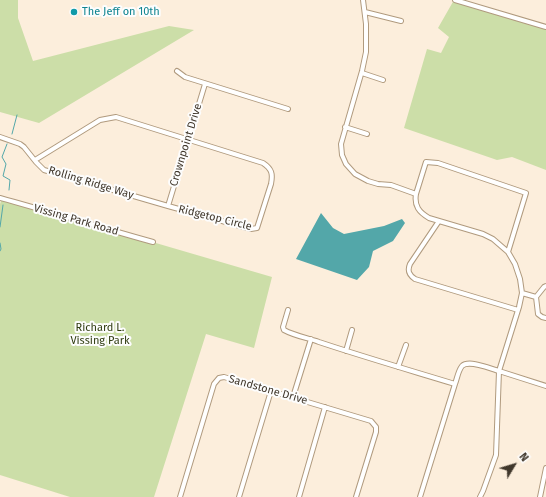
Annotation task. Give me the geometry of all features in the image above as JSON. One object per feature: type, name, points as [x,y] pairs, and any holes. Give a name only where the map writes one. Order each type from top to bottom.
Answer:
[{"type":"street","points":[[363,0],[366,24],[366,52],[362,73],[340,144],[342,155],[346,164],[355,174],[368,181],[378,184],[391,185],[416,194]]},
{"type":"street","points":[[455,0],[544,27],[546,22]]},
{"type":"street","points":[[365,12],[401,21]]},
{"type":"street","points":[[178,71],[185,77],[205,84],[288,109]]},
{"type":"street","points":[[362,73],[383,80]]},
{"type":"street","name":"Crownpoint Drive","points":[[168,206],[205,84]]},
{"type":"street","points":[[34,160],[100,120],[116,118],[188,140]]},
{"type":"street","points":[[345,127],[367,134]]},
{"type":"street","name":"Rolling Ridge Way","points":[[0,137],[20,144],[44,170],[168,206]]},
{"type":"street","name":"Ridgetop Circle","points":[[168,206],[251,229],[257,228],[271,184],[271,172],[268,166],[263,163],[188,140]]},
{"type":"street","points":[[480,497],[496,455],[499,371],[522,293],[520,279],[515,264],[508,252],[493,239],[483,234],[429,218],[423,214],[416,205],[415,200],[426,162],[438,163],[526,193],[508,252]]},
{"type":"street","name":"Vissing Park Road","points":[[0,198],[153,242]]},
{"type":"street","points":[[439,221],[408,268],[408,271],[412,277],[518,310]]},
{"type":"street","points":[[546,286],[540,290],[536,297],[538,314],[546,318]]},
{"type":"street","points":[[522,293],[536,297]]},
{"type":"street","points":[[288,310],[284,330],[289,333],[454,384]]},
{"type":"street","points":[[346,351],[352,330]]},
{"type":"street","points":[[293,397],[311,339]]},
{"type":"street","points":[[398,367],[406,345]]},
{"type":"street","points":[[420,497],[454,384],[461,367],[470,363],[546,386]]},
{"type":"street","name":"Sandstone Drive","points":[[180,497],[214,384],[216,380],[224,377],[371,421],[376,428],[376,432],[356,497]]},
{"type":"street","points":[[239,497],[271,391]]},
{"type":"street","points":[[299,497],[325,407]]},
{"type":"street","points":[[540,497],[546,468]]},
{"type":"green space","points":[[0,0],[18,0],[18,18],[33,61],[169,26],[194,30],[39,123],[0,112]]},
{"type":"green space","points":[[454,0],[546,27],[546,170],[512,157],[497,160],[404,128],[427,49],[441,53],[449,37],[438,28]]},
{"type":"green space","name":"Richard L. Vissing Park","points":[[2,198],[272,277],[254,348],[206,334],[154,497],[70,497],[0,475],[0,204]]},
{"type":"water","points":[[321,213],[333,228],[344,234],[384,226],[402,219],[405,223],[393,241],[373,251],[369,267],[357,280],[296,259]]},
{"type":"waterway","points":[[12,134],[17,115]]},
{"type":"waterway","points":[[7,144],[2,157],[6,164],[3,176],[10,180],[9,190]]},
{"type":"waterway","points":[[0,227],[3,205]]},
{"type":"waterway","points":[[0,243],[0,251]]},
{"type":"place","name":"The Jeff on 10th","points":[[74,12]]}]
